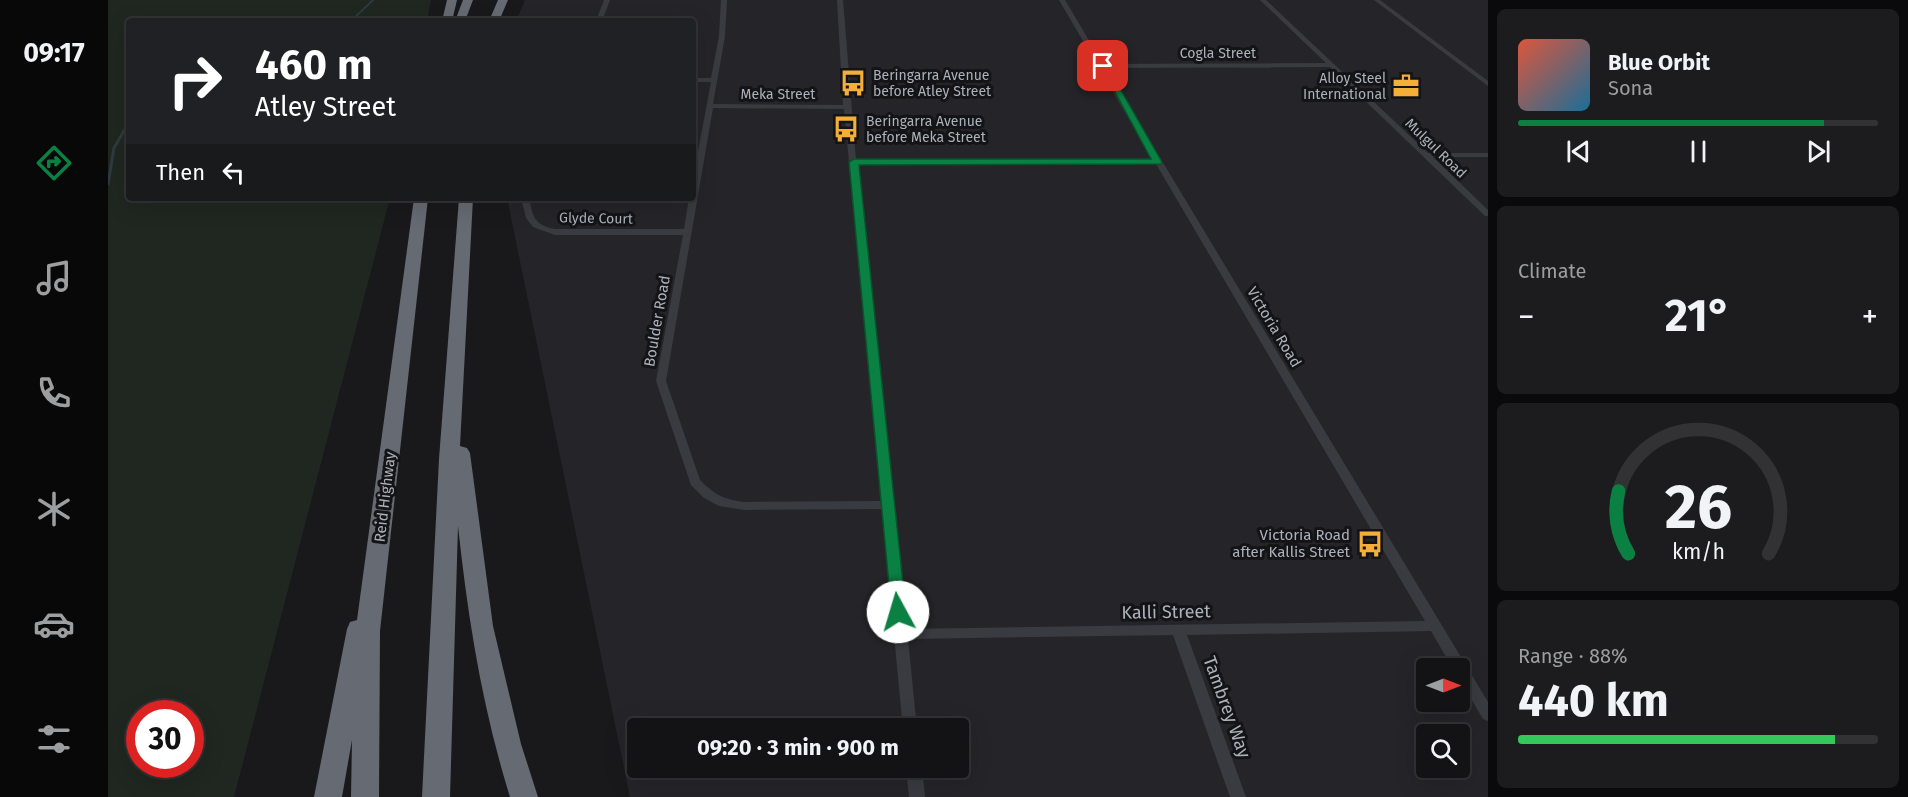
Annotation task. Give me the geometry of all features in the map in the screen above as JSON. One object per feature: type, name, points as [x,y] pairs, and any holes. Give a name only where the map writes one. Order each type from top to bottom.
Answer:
[{"type":"highway","points":[[448,18],[452,0]]},
{"type":"highway","points":[[461,18],[468,0]]},
{"type":"highway","points":[[495,18],[503,0]]},
{"type":"highway","name":"Reid Highway","points":[[365,797],[368,631],[421,201]]},
{"type":"highway","points":[[466,201],[460,460],[481,626],[492,683],[524,797]]},
{"type":"highway","points":[[436,797],[449,459],[464,246]]},
{"type":"highway","points":[[328,797],[390,464]]},
{"type":"street","points":[[600,18],[606,0]]},
{"type":"street","name":"Boulder Road","points":[[696,184],[723,28],[724,0]]},
{"type":"street","points":[[840,0],[847,106],[909,718]]},
{"type":"street","name":"Victoria Road","points":[[1062,0],[1488,715]]},
{"type":"street","name":"Mulgul Road","points":[[1263,0],[1488,214]]},
{"type":"street","points":[[1377,0],[1488,84]]},
{"type":"street","name":"Cogla Street","points":[[1103,66],[1333,65]]},
{"type":"street","points":[[696,80],[714,80]]},
{"type":"street","name":"Meka Street","points":[[709,106],[847,106]]},
{"type":"street","points":[[1427,155],[1488,155]]},
{"type":"street","points":[[854,162],[1157,162]]},
{"type":"street","name":"Glyde Court","points":[[526,201],[530,222],[540,229],[555,232],[688,232]]},
{"type":"street","name":"Boulder Road","points":[[693,201],[661,381],[695,482],[708,495],[723,503],[744,506],[886,505]]},
{"type":"street","name":"Kalli Street","points":[[900,634],[1433,626]]},
{"type":"street","name":"Tambrey Way","points":[[1178,630],[1238,797]]},
{"type":"street","points":[[915,778],[917,797]]},
{"type":"shaded area","points":[[108,0],[431,0],[428,18],[126,18],[126,201],[389,201],[234,797],[108,797]]},
{"type":"shaded area","points":[[525,0],[1488,0],[1488,797],[630,797],[508,201],[696,201],[696,18],[517,18]]},
{"type":"waterway","points":[[354,18],[373,0]]},
{"type":"waterway","points":[[124,130],[126,126]]},
{"type":"waterway","points":[[108,184],[114,148],[125,129]]},
{"type":"place","name":"Beringarra Avenue before Atley Street","points":[[853,83]]},
{"type":"place","name":"Alloy Steel International","points":[[1406,86]]},
{"type":"place","name":"Beringarra Avenue before Meka Street","points":[[846,129]]},
{"type":"place","name":"Victoria Road after Kallis Street","points":[[1370,544]]},
{"type":"route","points":[[898,612],[854,162],[1157,162],[1103,66]]}]
